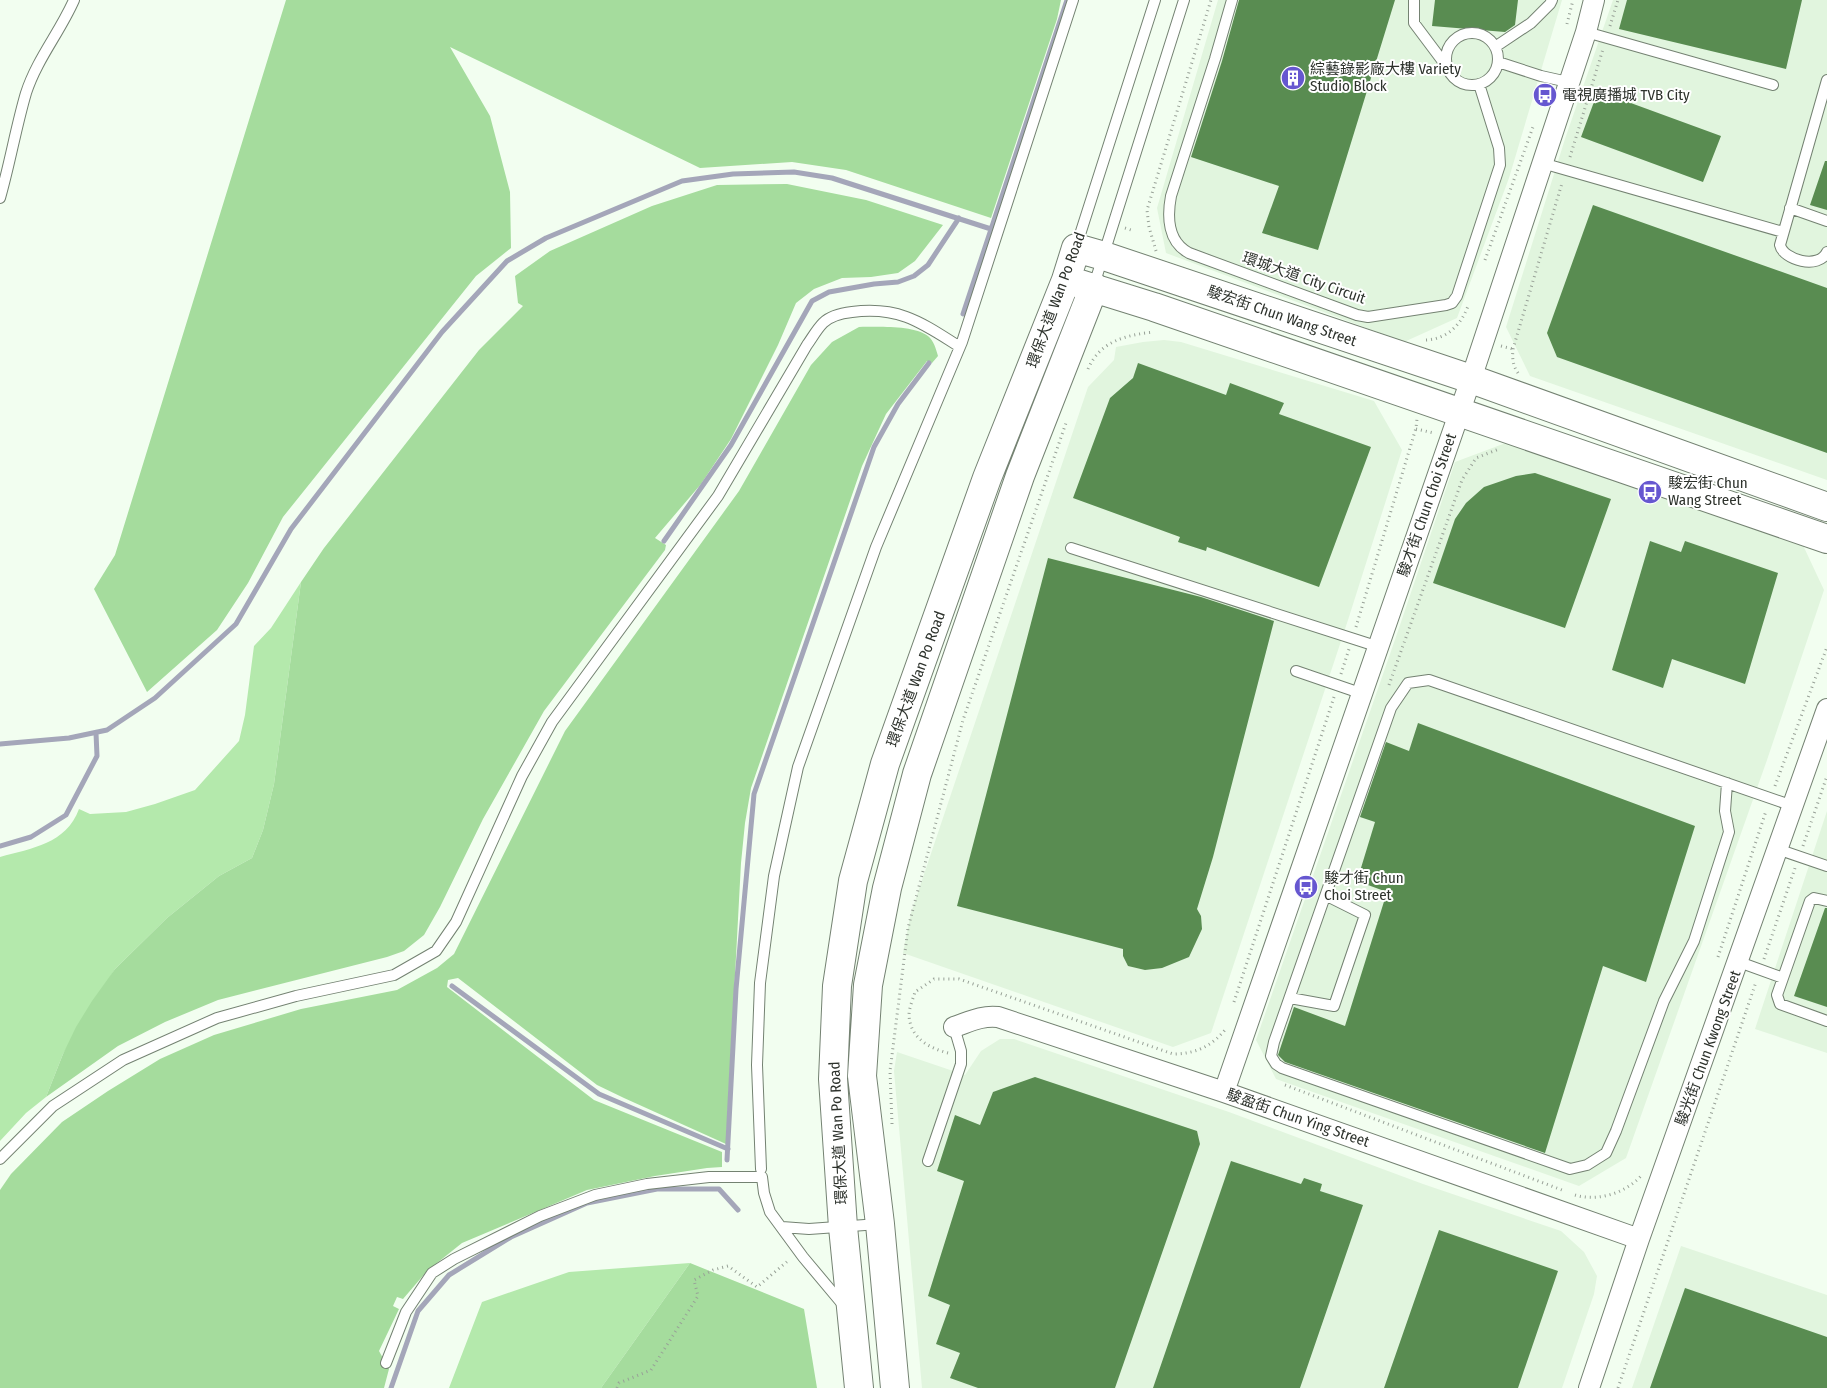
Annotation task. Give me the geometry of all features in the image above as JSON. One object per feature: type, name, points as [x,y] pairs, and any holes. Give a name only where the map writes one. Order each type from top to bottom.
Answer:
[{"type":"main road","name":"駿宏街 Chun Wang Street","points":[[1076,248],[1471,379],[1827,507]]},
{"type":"main road","name":"環保大道 Wan Po Road","points":[[859,1388],[843,1227],[833,1079],[837,986],[854,881],[889,755],[987,478],[1066,280],[1076,248]]},
{"type":"main road","points":[[1066,280],[1094,287],[1827,539]]},
{"type":"main road","name":"環保大道 Wan Po Road","points":[[895,1388],[880,1224],[862,1076],[868,985],[887,888],[917,774],[1020,476],[1094,287]]},
{"type":"street","name":"駿才街 Chun Choi Street","points":[[1224,1092],[1471,379],[1568,82],[1576,30],[1594,0]]},
{"type":"street","name":"駿光街 Chun Kwong Street","points":[[1590,1388],[1639,1239],[1827,709]]},
{"type":"street","name":"駿盈街 Chun Ying Street","points":[[954,1027],[982,1017],[998,1017],[1224,1092],[1639,1239]]},
{"type":"lane","points":[[0,198],[26,92],[41,58],[68,15],[74,0]]},
{"type":"lane","points":[[761,1169],[757,1065],[760,983],[774,876],[798,767],[876,547],[960,347],[1073,0]]},
{"type":"lane","name":"環保大道 Wan Po Road","points":[[1076,248],[1155,0]]},
{"type":"lane","name":"環保大道 Wan Po Road","points":[[1094,287],[1184,0]]},
{"type":"lane","name":"環城大道 City Circuit","points":[[1232,0],[1216,59],[1171,196],[1168,213],[1175,240],[1181,249],[1189,253],[1357,315],[1368,316],[1446,305],[1452,303],[1457,296],[1500,165],[1499,148],[1479,84]]},
{"type":"lane","points":[[1414,0],[1414,23],[1450,73],[1459,82],[1479,84],[1492,77],[1498,62],[1496,47],[1481,34],[1462,35],[1448,48],[1446,55],[1447,68]]},
{"type":"lane","points":[[1496,47],[1531,23],[1552,0]]},
{"type":"lane","points":[[1576,30],[1772,85]]},
{"type":"lane","points":[[1498,62],[1540,76],[1568,82]]},
{"type":"lane","points":[[1827,80],[1780,245],[1781,250],[1786,255],[1812,263],[1821,261],[1827,252]]},
{"type":"lane","points":[[1542,163],[1783,232]]},
{"type":"lane","points":[[1790,208],[1827,221]]},
{"type":"lane","points":[[0,1159],[53,1106],[123,1060],[218,1018],[296,996],[394,975],[436,951],[456,922],[522,776],[552,722],[718,496],[807,345],[823,322],[842,313],[864,311],[896,313],[927,326],[960,347]]},
{"type":"lane","points":[[1071,548],[1379,647]]},
{"type":"lane","points":[[1296,671],[1363,694]]},
{"type":"lane","points":[[1727,783],[1725,811],[1729,832],[1694,940],[1664,1001],[1606,1153],[1587,1165],[1570,1169],[1282,1068],[1276,1064],[1271,1056],[1274,1042],[1327,896],[1391,708],[1408,683],[1429,680],[1771,798],[1793,806]]},
{"type":"lane","points":[[1777,849],[1827,866]]},
{"type":"lane","points":[[1290,998],[1334,1006],[1365,915],[1327,896]]},
{"type":"lane","points":[[1827,901],[1814,898],[1810,901],[1777,995],[1780,1004],[1827,1021]]},
{"type":"lane","points":[[1738,962],[1783,978]]},
{"type":"lane","points":[[928,1161],[961,1064],[961,1052],[954,1027]]},
{"type":"lane","points":[[386,1363],[406,1312],[432,1274],[454,1259],[540,1216],[595,1195],[656,1183],[709,1177],[762,1177],[764,1193],[770,1212],[852,1317]]},
{"type":"lane","points":[[782,1227],[809,1229],[880,1224]]},
{"type":"path","points":[[1157,254],[1149,227],[1147,210],[1211,0]]},
{"type":"path","points":[[1573,0],[1576,30]]},
{"type":"path","points":[[1484,263],[1534,124]]},
{"type":"path","points":[[1433,339],[1444,336],[1456,328],[1462,320],[1470,300]]},
{"type":"path","points":[[1085,374],[1093,356],[1112,341],[1145,333]]},
{"type":"path","points":[[1513,350],[1512,356],[1515,368],[1523,378]]},
{"type":"path","points":[[892,1127],[890,1071],[908,928],[963,720],[1068,420]]},
{"type":"path","points":[[1234,1002],[1338,685],[1416,428]]},
{"type":"path","points":[[1468,469],[1476,458],[1504,447]]},
{"type":"path","points":[[1715,965],[1771,798],[1827,647]]},
{"type":"path","points":[[1618,1388],[1827,776]]},
{"type":"path","points":[[1200,1050],[1214,1042],[1224,1030],[1228,1021]]},
{"type":"path","points":[[1280,1082],[1304,1093],[1578,1196],[1600,1197],[1618,1192],[1636,1181],[1647,1168]]},
{"type":"path","points":[[617,1388],[619,1382],[651,1370],[698,1296],[694,1280],[713,1270],[728,1266],[757,1287],[800,1252]]},
{"type":"shaded area","name":"電視廣播城 TVB City","points":[[1218,0],[1562,0],[1509,178],[1457,318],[1404,342],[1166,253],[1157,208]]},
{"type":"shaded area","points":[[1613,0],[1827,0],[1827,480],[1530,376],[1506,327],[1565,139]]},
{"type":"shaded area","points":[[1164,340],[1181,342],[1374,401],[1402,450],[1348,620],[1211,1033],[1173,1047],[903,953],[911,913],[1088,387],[1114,360],[1116,347]]},
{"type":"shaded area","points":[[1511,441],[1801,541],[1824,590],[1767,760],[1626,1158],[1579,1186],[1276,1079],[1256,1040],[1455,462]]},
{"type":"shaded area","points":[[1827,811],[1827,1053],[1755,1029]]},
{"type":"shaded area","points":[[1000,1039],[1014,1039],[1229,1112],[1423,1184],[1561,1231],[1584,1252],[1597,1276],[1594,1294],[1562,1388],[922,1388],[894,1071],[897,1052],[965,1075],[981,1051]]},
{"type":"shaded area","points":[[1681,1246],[1827,1295],[1827,1388],[1632,1388]]},
{"type":"green space","points":[[286,0],[1061,0],[1057,19],[991,218],[846,170],[792,162],[700,168],[450,47],[490,116],[510,192],[511,248],[476,276],[283,517],[248,583],[217,630],[147,692],[94,589],[115,555]]},
{"type":"green space","points":[[787,184],[866,200],[943,225],[915,261],[898,273],[871,277],[842,278],[814,289],[796,303],[778,345],[731,439],[701,484],[655,538],[666,545],[665,550],[544,711],[483,819],[440,907],[424,935],[404,951],[387,957],[218,1000],[165,1022],[118,1046],[46,1097],[76,1027],[115,969],[167,918],[219,876],[252,858],[263,830],[274,784],[301,582],[324,548],[479,350],[523,306],[518,303],[515,276],[550,251],[652,206],[717,185]]},
{"type":"green space","points":[[859,327],[895,327],[921,332],[932,340],[938,356],[932,363],[927,361],[886,414],[862,466],[751,788],[741,863],[726,1144],[597,1085],[458,978],[448,980],[447,987],[594,1100],[722,1152],[722,1167],[655,1176],[587,1190],[462,1243],[427,1271],[403,1299],[397,1297],[393,1306],[399,1309],[379,1351],[389,1369],[384,1388],[0,1388],[0,1190],[11,1174],[62,1122],[160,1059],[214,1035],[301,1009],[397,990],[437,968],[454,954],[565,731],[739,491],[811,365],[832,342]]},
{"type":"green space","points":[[301,582],[274,784],[263,830],[252,858],[219,876],[167,918],[115,969],[63,1054],[46,1097],[26,1113],[0,1141],[0,857],[36,847],[57,837],[66,830],[79,809],[90,814],[126,812],[195,790],[239,741],[245,715],[254,646],[271,628]]},
{"type":"green space","points":[[690,1263],[601,1388],[449,1388],[482,1302],[569,1272]]},
{"type":"green space","points":[[690,1263],[804,1309],[817,1388],[601,1388]]},
{"type":"building","name":"綜藝錄影廠大樓 Variety Studio Block","points":[[1239,0],[1395,0],[1318,250],[1262,233],[1279,186],[1191,157],[1222,61]]},
{"type":"building","points":[[1435,0],[1518,0],[1515,25],[1505,32],[1432,26]]},
{"type":"building","points":[[1627,0],[1802,0],[1786,69],[1619,29]]},
{"type":"building","points":[[1598,91],[1721,136],[1703,182],[1581,137]]},
{"type":"building","points":[[1825,161],[1827,161],[1827,210],[1810,205]]},
{"type":"building","points":[[1593,205],[1827,288],[1827,453],[1557,357],[1547,333]]},
{"type":"building","points":[[1138,363],[1226,395],[1230,383],[1284,403],[1279,414],[1371,447],[1319,587],[1207,547],[1206,551],[1178,542],[1180,537],[1073,498],[1110,398],[1133,378]]},
{"type":"building","points":[[1535,473],[1611,499],[1565,628],[1433,583],[1455,519],[1466,503],[1484,487],[1516,476]]},
{"type":"building","points":[[1650,541],[1681,552],[1685,541],[1778,573],[1745,684],[1672,659],[1663,688],[1612,670]]},
{"type":"building","points":[[1048,558],[1201,597],[1274,621],[1213,857],[1197,909],[1201,916],[1202,929],[1189,957],[1162,968],[1145,970],[1128,966],[1123,956],[1123,949],[957,906]]},
{"type":"building","points":[[1418,723],[1695,826],[1646,982],[1603,966],[1545,1153],[1285,1062],[1278,1055],[1294,1007],[1345,1026],[1387,892],[1357,881],[1375,822],[1360,817],[1386,742],[1409,751]]},
{"type":"building","points":[[1825,908],[1827,908],[1827,1007],[1794,996]]},
{"type":"building","points":[[1035,1077],[1197,1131],[1200,1144],[1115,1388],[978,1388],[950,1378],[960,1353],[936,1344],[950,1305],[928,1296],[964,1181],[937,1171],[955,1115],[980,1125],[993,1092]]},
{"type":"building","points":[[1231,1161],[1301,1184],[1304,1178],[1322,1184],[1320,1191],[1363,1205],[1300,1388],[1153,1388]]},
{"type":"building","points":[[1439,1230],[1558,1271],[1518,1388],[1384,1388]]},
{"type":"building","points":[[1685,1288],[1827,1337],[1827,1388],[1650,1388]]},
{"type":"waterway","points":[[963,314],[1067,0]]},
{"type":"waterway","points":[[0,744],[69,738],[107,730],[155,698],[236,624],[291,529],[442,332],[507,261],[546,238],[682,181],[733,174],[794,172],[832,178],[991,229]]},
{"type":"waterway","points":[[664,541],[731,445],[812,301],[829,292],[898,282],[914,276],[928,265],[959,218]]},
{"type":"waterway","points":[[727,1160],[736,989],[754,794],[874,447],[898,404],[929,363]]},
{"type":"waterway","points":[[0,846],[31,837],[66,815],[97,756],[96,733]]},
{"type":"waterway","points":[[452,986],[599,1094],[728,1149]]},
{"type":"waterway","points":[[391,1388],[418,1311],[449,1275],[511,1237],[587,1203],[657,1189],[719,1189],[738,1210]]},
{"type":"place","name":"綜藝錄影廠大樓 Variety Studio Block","points":[[1293,78]]},
{"type":"place","name":"電視廣播城 TVB City","points":[[1545,95]]},
{"type":"place","name":"駿宏街 Chun Wang Street","points":[[1650,492]]},
{"type":"place","name":"駿才街 Chun Choi Street","points":[[1306,887]]}]
